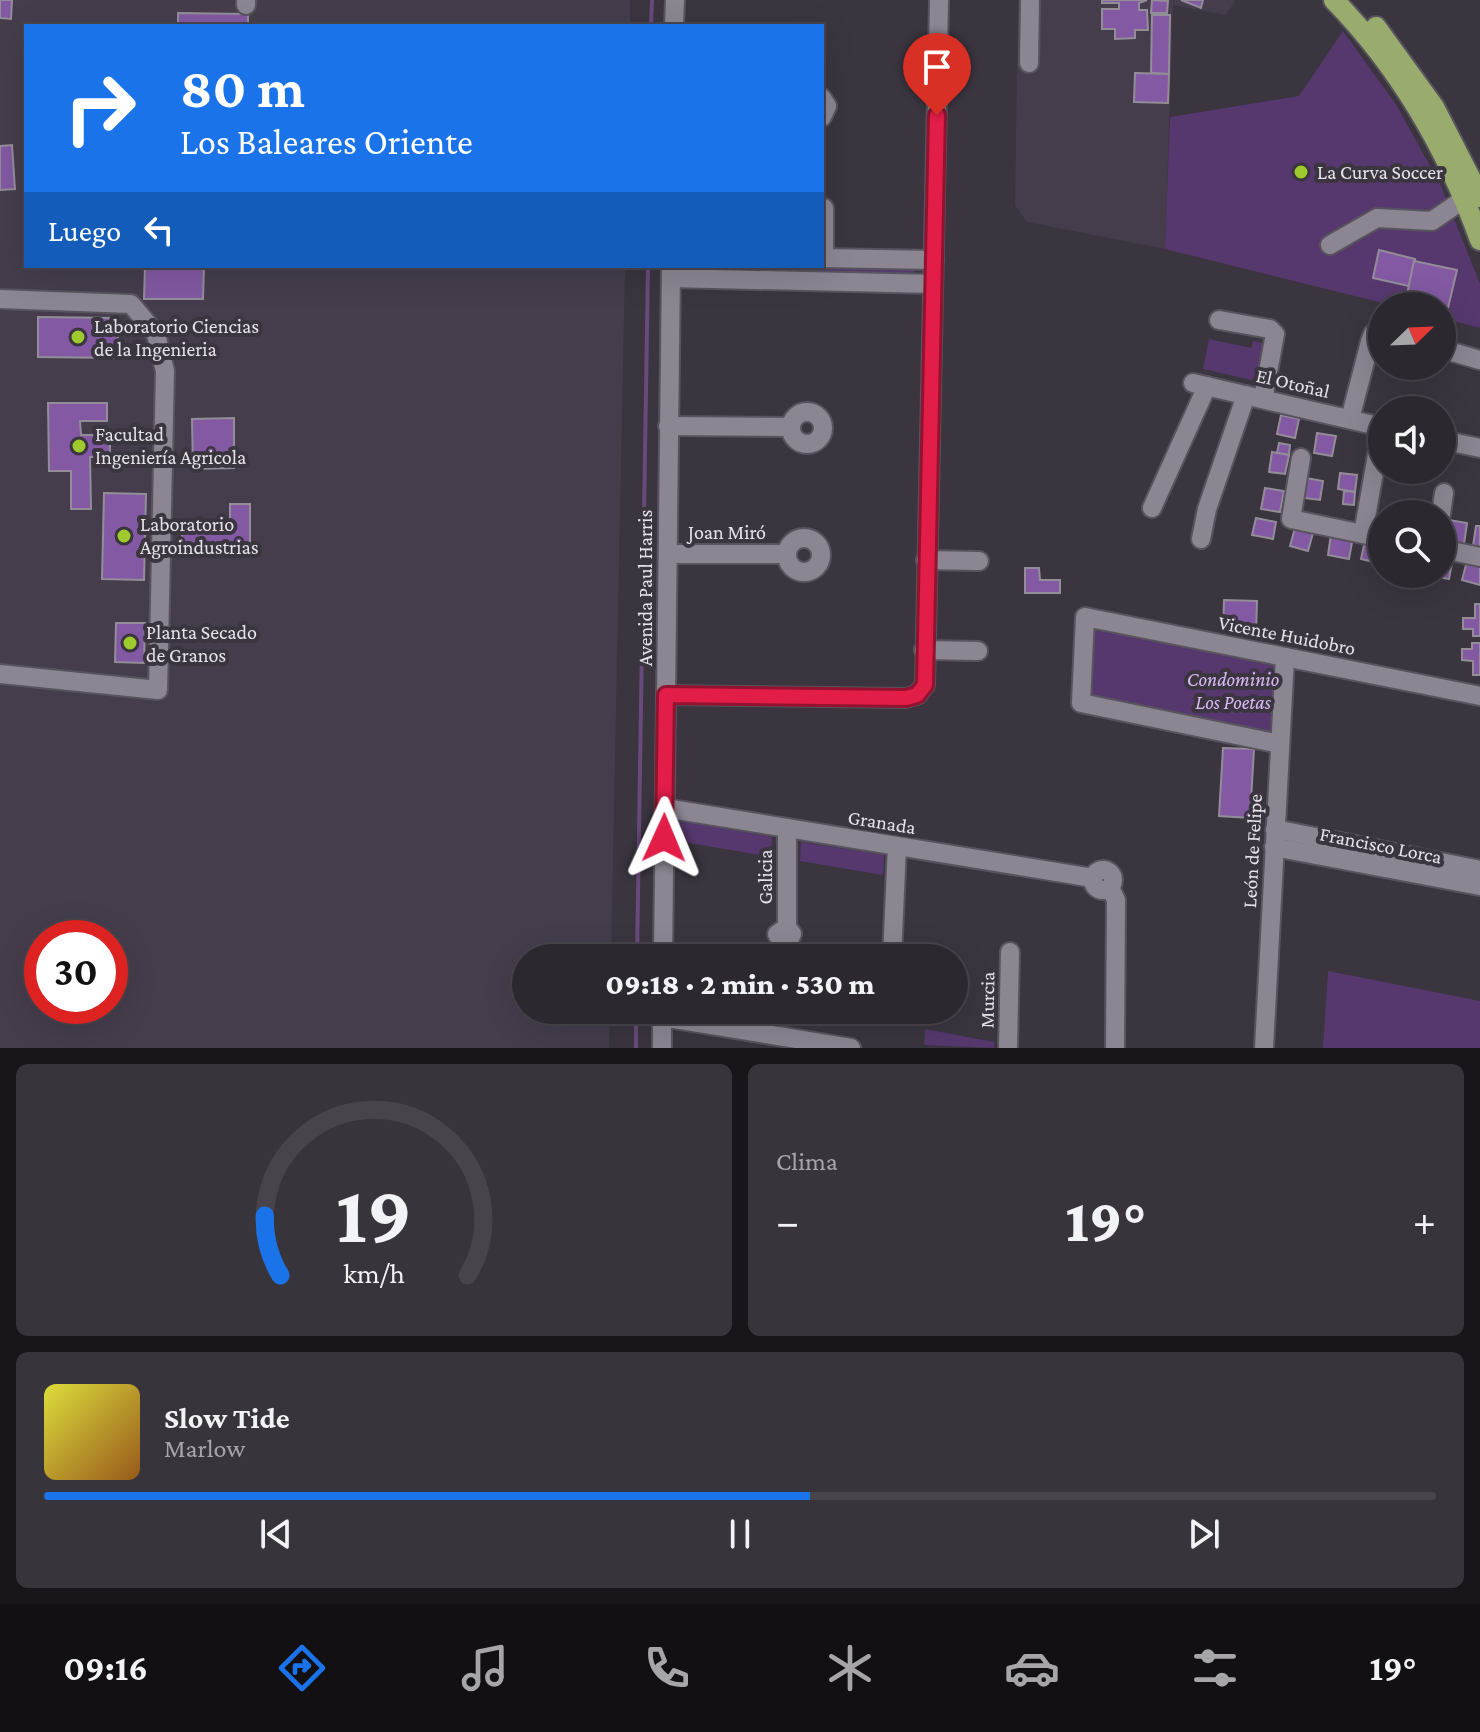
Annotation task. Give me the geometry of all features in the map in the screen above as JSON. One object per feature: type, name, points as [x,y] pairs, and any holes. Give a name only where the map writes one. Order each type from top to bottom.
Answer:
[{"type":"main road","points":[[1334,0],[1371,42],[1411,98],[1472,198]]},
{"type":"main road","points":[[1353,0],[1418,81],[1450,135],[1472,198],[1480,240]]},
{"type":"street","points":[[674,24],[675,0]]},
{"type":"street","points":[[666,695],[906,698],[917,695],[925,685],[939,0]]},
{"type":"street","points":[[1029,63],[1030,0]]},
{"type":"street","points":[[1330,245],[1377,218],[1432,221],[1472,198]]},
{"type":"street","points":[[824,258],[934,260]]},
{"type":"street","points":[[671,272],[933,284]]},
{"type":"street","name":"Avenida Paul Harris","points":[[663,944],[671,272]]},
{"type":"street","points":[[0,299],[131,304],[156,334],[165,371],[158,690],[0,674]]},
{"type":"street","points":[[1201,539],[1207,509],[1255,397],[1275,334],[1270,329],[1219,320]]},
{"type":"street","points":[[1350,419],[1368,350]]},
{"type":"street","points":[[1456,353],[1480,360]]},
{"type":"street","name":"El Otoñal","points":[[1152,508],[1200,384],[1368,424]]},
{"type":"street","points":[[668,426],[790,427]]},
{"type":"street","points":[[1456,443],[1480,448]]},
{"type":"street","points":[[1301,458],[1291,519],[1368,535]]},
{"type":"street","points":[[1363,534],[1372,484]]},
{"type":"street","points":[[1443,500],[1444,493]]},
{"type":"street","points":[[1456,552],[1480,557]]},
{"type":"street","name":"Joan Miró","points":[[668,554],[787,554]]},
{"type":"street","points":[[926,560],[979,561]]},
{"type":"street","name":"Vicente Huidobro","points":[[1280,744],[1081,703],[1085,617],[1480,696]]},
{"type":"street","points":[[924,650],[978,651]]},
{"type":"street","name":"León de Felipe","points":[[1264,1048],[1285,657]]},
{"type":"street","name":"Granada","points":[[665,808],[1093,878],[1097,872],[1107,870],[1114,878],[1110,888],[1116,900],[1115,1048]]},
{"type":"street","name":"Galicia","points":[[787,828],[787,927]]},
{"type":"street","name":"Francisco Lorca","points":[[1275,838],[1424,867],[1480,886]]},
{"type":"street","points":[[893,944],[897,846]]},
{"type":"street","name":"Francisco Lorca","points":[[1424,867],[1480,870]]},
{"type":"street","name":"Murcia","points":[[1008,1048],[1010,952]]},
{"type":"street","points":[[662,1024],[662,1048]]},
{"type":"street","points":[[718,1024],[851,1048]]},
{"type":"shaded area","points":[[0,0],[630,0],[630,24],[24,24],[24,268],[625,268],[611,944],[512,944],[512,1024],[610,1024],[609,1048],[0,1048]]},
{"type":"shaded area","points":[[1018,0],[1236,0],[1226,15],[1173,5],[1165,249],[1027,222],[1015,205]]},
{"type":"green space","name":"La Curva Soccer","points":[[1343,31],[1397,106],[1441,186],[1480,284],[1480,328],[1456,322],[1456,292],[1368,292],[1368,299],[1165,249],[1170,117],[1299,96]]},
{"type":"green space","points":[[691,268],[915,268],[915,276],[691,271]]},
{"type":"green space","points":[[1209,339],[1251,348],[1253,341],[1266,344],[1256,381],[1203,369]]},
{"type":"green space","name":"Condominio Los Poetas","points":[[1091,625],[1276,662],[1272,734],[1088,697]]},
{"type":"green space","points":[[678,820],[772,837],[771,857],[678,841]]},
{"type":"green space","points":[[801,842],[884,855],[883,875],[800,861]]},
{"type":"green space","points":[[1328,971],[1480,1001],[1480,1048],[1323,1048]]},
{"type":"green space","points":[[925,1029],[994,1042],[994,1048],[924,1045]]},
{"type":"building","points":[[0,0],[12,0],[11,19],[0,18]]},
{"type":"building","points":[[1102,0],[1147,0],[1139,3],[1139,10],[1147,10],[1148,30],[1135,30],[1135,38],[1115,39],[1115,29],[1102,29],[1102,9],[1119,9],[1119,3],[1102,3]]},
{"type":"building","points":[[1152,0],[1168,1],[1167,13],[1151,13]]},
{"type":"building","points":[[1181,0],[1203,0],[1201,8]]},
{"type":"building","points":[[178,13],[248,14],[248,24],[178,24]]},
{"type":"building","points":[[1152,15],[1170,15],[1169,74],[1151,73]]},
{"type":"building","points":[[1135,73],[1169,74],[1168,103],[1134,102]]},
{"type":"building","points":[[12,145],[15,189],[0,190],[0,146]]},
{"type":"building","points":[[1379,250],[1415,259],[1409,286],[1373,278]]},
{"type":"building","points":[[1414,261],[1457,270],[1452,292],[1407,292]]},
{"type":"building","points":[[145,268],[204,268],[203,299],[144,299]]},
{"type":"building","name":"Laboratorio Ciencias de la Ingenieria","points":[[38,317],[118,318],[118,358],[38,357]]},
{"type":"building","name":"Facultad Ingeniería Agricola","points":[[48,403],[107,403],[107,421],[80,421],[81,435],[110,435],[110,457],[90,457],[91,509],[71,509],[71,471],[49,471]]},
{"type":"building","points":[[1281,415],[1299,419],[1295,438],[1277,434]]},
{"type":"building","points":[[234,418],[234,468],[193,469],[192,419]]},
{"type":"building","points":[[1317,433],[1336,436],[1332,456],[1314,453]]},
{"type":"building","points":[[1279,443],[1290,445],[1289,455],[1277,453]]},
{"type":"building","points":[[1272,452],[1289,455],[1285,474],[1269,472]]},
{"type":"building","points":[[1340,473],[1357,475],[1355,492],[1338,489]]},
{"type":"building","points":[[1306,478],[1323,481],[1320,500],[1304,498]]},
{"type":"building","points":[[1265,488],[1284,491],[1280,512],[1261,509]]},
{"type":"building","points":[[1344,491],[1355,492],[1354,505],[1343,504]]},
{"type":"building","name":"Laboratorio Agroindustrias","points":[[104,493],[146,494],[144,580],[102,579]]},
{"type":"building","points":[[230,504],[250,504],[250,556],[182,556],[182,520],[230,520]]},
{"type":"building","points":[[1256,518],[1276,522],[1273,539],[1252,535]]},
{"type":"building","points":[[1456,521],[1467,523],[1464,544],[1456,543]]},
{"type":"building","points":[[1476,526],[1480,526],[1480,548],[1473,546]]},
{"type":"building","points":[[1295,528],[1313,533],[1308,551],[1290,546]]},
{"type":"building","points":[[1331,534],[1353,537],[1349,559],[1328,555]]},
{"type":"building","points":[[1365,540],[1368,541],[1368,561],[1361,559]]},
{"type":"building","points":[[1467,561],[1480,564],[1480,585],[1462,580]]},
{"type":"building","points":[[1025,568],[1039,568],[1040,580],[1060,580],[1060,593],[1025,593]]},
{"type":"building","points":[[1224,600],[1257,601],[1256,633],[1223,632]]},
{"type":"building","points":[[1475,604],[1480,604],[1480,636],[1473,636],[1473,629],[1463,629],[1463,618],[1475,618]]},
{"type":"building","name":"Planta Secado de Granos","points":[[116,623],[145,623],[144,663],[115,662]]},
{"type":"building","points":[[1472,643],[1480,643],[1480,675],[1473,675],[1473,661],[1462,660],[1462,649],[1472,649]]},
{"type":"building","points":[[1223,748],[1254,749],[1250,818],[1219,816]]},
{"type":"waterway","points":[[651,24],[652,0]]},
{"type":"waterway","points":[[637,944],[648,268]]},
{"type":"waterway","points":[[636,1024],[636,1048]]},
{"type":"place","name":"La Curva Soccer","points":[[1301,172]]},
{"type":"place","name":"Laboratorio Ciencias de la Ingenieria","points":[[78,337]]},
{"type":"place","name":"Facultad Ingeniería Agricola","points":[[79,446]]},
{"type":"place","name":"Laboratorio Agroindustrias","points":[[124,536]]},
{"type":"place","name":"Planta Secado de Granos","points":[[130,643]]},
{"type":"route","points":[[664,838],[666,695],[906,698],[917,695],[925,685],[937,115]]}]
